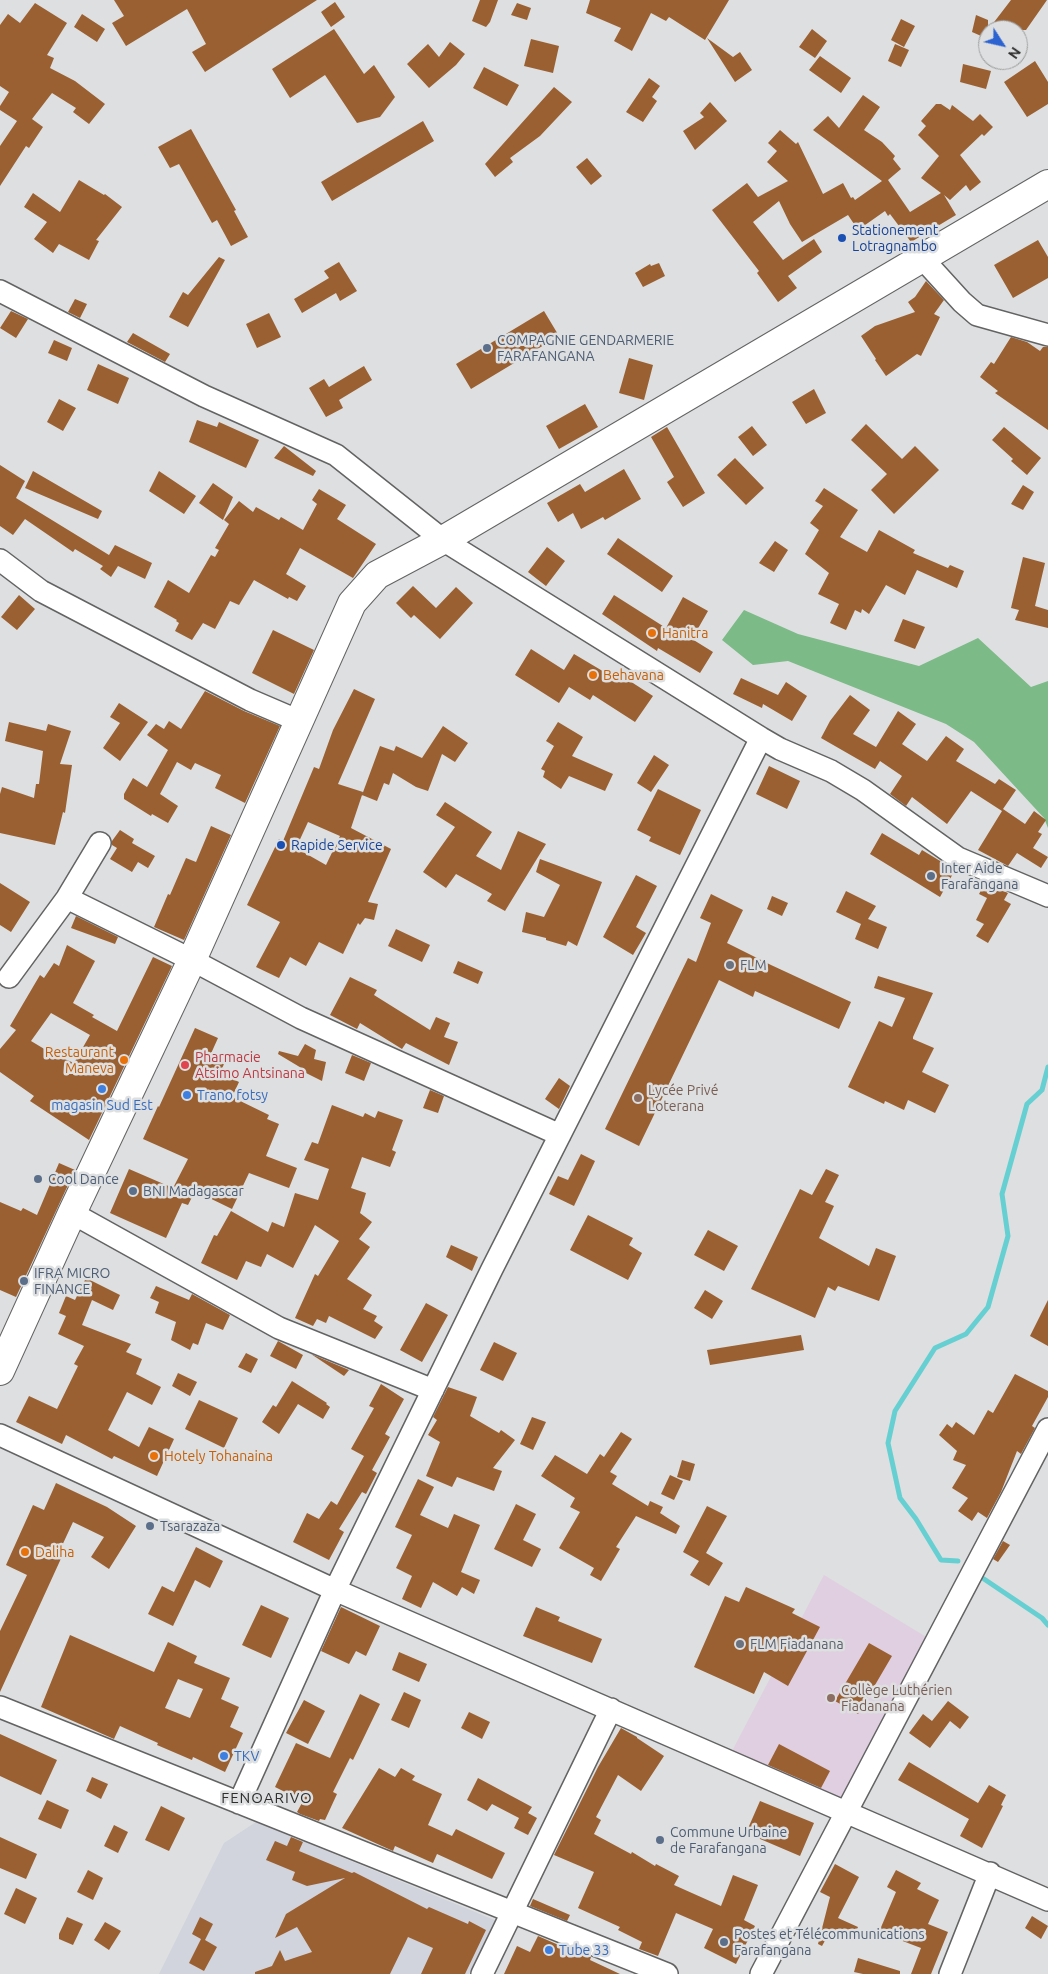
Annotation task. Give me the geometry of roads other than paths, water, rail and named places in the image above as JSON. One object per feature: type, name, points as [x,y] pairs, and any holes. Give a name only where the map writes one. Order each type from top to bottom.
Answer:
[{"type":"main road","points":[[0,1371],[192,960],[352,603],[377,574],[443,540],[1048,184]]},
{"type":"street","points":[[922,258],[962,302],[977,315],[1048,335]]},
{"type":"street","points":[[0,291],[204,396],[336,455],[443,540],[761,738],[780,749],[831,771],[863,790],[958,858],[1048,896]]},
{"type":"street","points":[[0,560],[41,591],[250,700],[299,721]]},
{"type":"street","points":[[239,1804],[335,1590],[560,1135],[761,738]]},
{"type":"street","points":[[9,977],[67,898],[100,843]]},
{"type":"street","points":[[67,898],[192,960],[301,1018],[560,1135]]},
{"type":"street","points":[[72,1214],[279,1328],[433,1390]]},
{"type":"street","points":[[761,1974],[1048,1429]]},
{"type":"street","points":[[0,1435],[335,1590],[990,1873],[1048,1900]]},
{"type":"street","points":[[0,1707],[666,1974]]},
{"type":"street","points":[[482,1974],[611,1709]]},
{"type":"street","points":[[950,1974],[990,1873]]},
{"type":"waterway","points":[[958,1561],[941,1560],[916,1519],[900,1498],[888,1443],[895,1411],[935,1348],[966,1334],[988,1307],[1008,1236],[1002,1194],[1027,1104],[1042,1090],[1048,1067]]},
{"type":"waterway","points":[[984,1579],[1042,1618],[1048,1625]]},
{"type":"place","name":"Stationement Lotragnambo","points":[[842,238]]},
{"type":"place","name":"COMPAGNIE GENDARMERIE FARAFANGANA","points":[[487,348]]},
{"type":"place","name":"Hanitra","points":[[652,633]]},
{"type":"place","name":"Behavana","points":[[593,675]]},
{"type":"place","name":"Rapide Service","points":[[281,845]]},
{"type":"place","name":"Inter Aide Farafangana","points":[[931,876]]},
{"type":"place","name":"FLM","points":[[730,965]]},
{"type":"place","name":"Restaurant Maneva","points":[[124,1060]]},
{"type":"place","name":"Pharmacie Atsimo Antsinana","points":[[185,1065]]},
{"type":"place","name":"magasin Sud Est","points":[[102,1089]]},
{"type":"place","name":"Trano fotsy","points":[[187,1095]]},
{"type":"place","name":"Lycée Privé Loterana","points":[[638,1098]]},
{"type":"place","name":"Cool Dance","points":[[38,1179]]},
{"type":"place","name":"BNI Madagascar","points":[[133,1191]]},
{"type":"place","name":"IFRA MICRO FINANCE","points":[[24,1281]]},
{"type":"place","name":"Hotely Tohanaina","points":[[154,1456]]},
{"type":"place","name":"Tsarazaza","points":[[150,1526]]},
{"type":"place","name":"Daliha","points":[[25,1552]]},
{"type":"place","name":"FLM Fiadanana","points":[[740,1644]]},
{"type":"place","name":"Collège Luthérien Fiadanana","points":[[831,1698]]},
{"type":"place","name":"TKV","points":[[224,1756]]},
{"type":"place","name":"Commune Urbaine de Farafangana","points":[[660,1840]]},
{"type":"place","name":"Postes et Télécommunications Farafangana","points":[[724,1942]]},
{"type":"place","name":"Tube 33","points":[[549,1950]]},
{"type":"district","name":"FENOARIVO","points":[[267,1798]]}]
